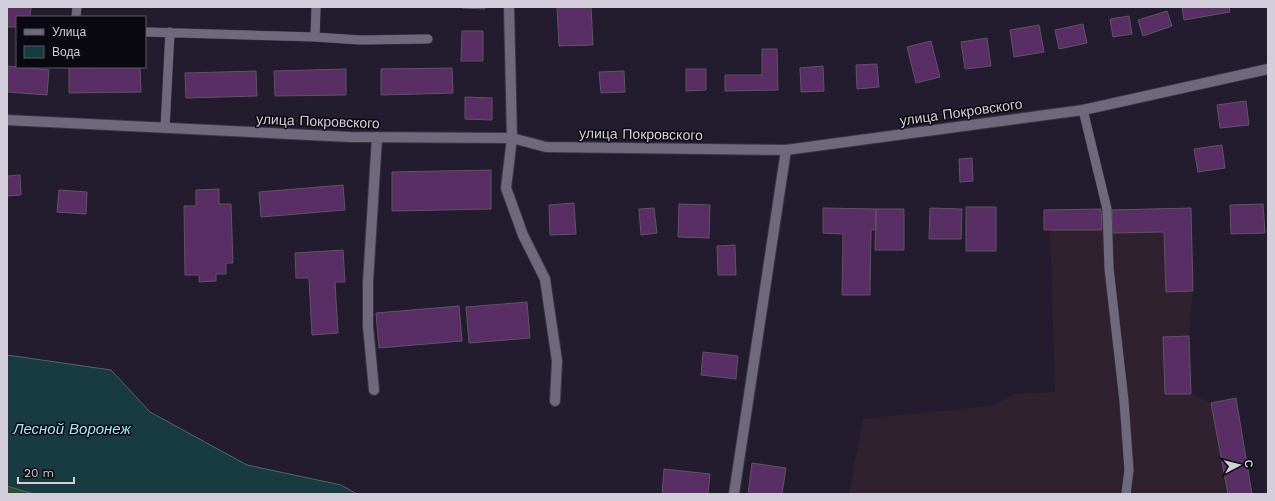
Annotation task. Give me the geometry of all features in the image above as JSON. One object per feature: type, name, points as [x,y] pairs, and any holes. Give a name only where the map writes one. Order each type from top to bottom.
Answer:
[{"type":"street","points":[[509,7],[512,138],[506,188],[523,235],[545,279],[556,361],[555,401]]},
{"type":"street","name":"улица Покровского","points":[[7,120],[377,138],[512,138],[546,147],[786,150],[1083,110],[1268,68]]},
{"type":"street","points":[[374,390],[368,326],[368,282],[377,138]]},
{"type":"street","points":[[734,494],[786,150]]},
{"type":"lane","points":[[315,37],[316,7]]},
{"type":"lane","points":[[146,32],[315,37],[360,40],[428,39]]},
{"type":"lane","points":[[165,128],[170,32]]},
{"type":"lane","points":[[1083,110],[1106,209],[1109,268],[1130,470],[1126,494]]},
{"type":"shaded area","points":[[1191,208],[1193,291],[1189,336],[1191,394],[1211,403],[1236,398],[1252,494],[849,494],[863,419],[993,406],[1013,394],[1055,392],[1050,231],[1044,230],[1044,210]]},
{"type":"green space","points":[[7,486],[34,494],[7,494]]},
{"type":"water","name":"Лесной Воронеж","points":[[7,355],[111,370],[150,412],[247,465],[341,485],[357,494],[34,494],[7,486]]},
{"type":"building","points":[[7,7],[31,7],[30,16],[16,16],[16,27],[7,27]]},
{"type":"building","points":[[485,7],[485,9],[462,8]]},
{"type":"building","points":[[557,7],[591,7],[593,45],[559,46]]},
{"type":"building","points":[[1182,7],[1229,7],[1230,12],[1184,20]]},
{"type":"building","points":[[1167,11],[1172,26],[1143,36],[1138,20]]},
{"type":"building","points":[[1129,16],[1132,34],[1113,37],[1110,19]]},
{"type":"building","points":[[1083,24],[1087,43],[1059,49],[1055,30]]},
{"type":"building","points":[[1039,25],[1044,52],[1014,57],[1010,30]]},
{"type":"building","points":[[462,31],[483,31],[483,61],[461,61]]},
{"type":"building","points":[[987,38],[991,66],[965,69],[961,42]]},
{"type":"building","points":[[931,41],[940,77],[916,83],[907,47]]},
{"type":"building","points":[[762,49],[777,49],[778,90],[725,91],[725,75],[762,75]]},
{"type":"building","points":[[877,64],[879,87],[857,89],[856,65]]},
{"type":"building","points":[[7,66],[49,70],[47,95],[7,92]]},
{"type":"building","points":[[823,66],[824,91],[801,92],[800,68]]},
{"type":"building","points":[[69,68],[140,68],[141,92],[69,93]]},
{"type":"building","points":[[452,68],[453,93],[381,95],[381,69]]},
{"type":"building","points":[[346,69],[346,95],[275,96],[274,71]]},
{"type":"building","points":[[686,69],[706,69],[706,90],[686,91]]},
{"type":"building","points":[[256,71],[257,96],[186,98],[185,73]]},
{"type":"building","points":[[624,71],[625,92],[601,93],[599,72]]},
{"type":"building","points":[[465,97],[492,98],[492,120],[465,119]]},
{"type":"building","points":[[1246,101],[1249,125],[1220,128],[1217,105]]},
{"type":"building","points":[[1222,145],[1225,168],[1198,172],[1194,149]]},
{"type":"building","points":[[972,158],[973,181],[960,182],[959,159]]},
{"type":"building","points":[[491,170],[491,209],[392,211],[392,172]]},
{"type":"building","points":[[20,175],[21,195],[7,196],[7,176]]},
{"type":"building","points":[[343,185],[345,210],[261,217],[259,192]]},
{"type":"building","points":[[219,189],[219,204],[231,204],[233,263],[226,263],[226,274],[216,274],[216,281],[199,282],[199,275],[185,275],[184,206],[196,206],[196,190]]},
{"type":"building","points":[[59,190],[87,192],[86,214],[57,212]]},
{"type":"building","points":[[574,203],[576,234],[550,235],[549,205]]},
{"type":"building","points":[[679,204],[710,205],[709,238],[678,237]]},
{"type":"building","points":[[1263,204],[1265,233],[1231,234],[1230,205]]},
{"type":"building","points":[[966,207],[996,207],[996,251],[966,251]]},
{"type":"building","points":[[654,208],[657,233],[641,235],[639,209]]},
{"type":"building","points":[[823,208],[876,209],[876,230],[871,230],[870,295],[842,295],[843,234],[823,233]]},
{"type":"building","points":[[930,208],[962,209],[961,239],[929,239]]},
{"type":"building","points":[[1191,208],[1193,291],[1166,292],[1164,232],[1113,233],[1112,210]]},
{"type":"building","points":[[876,209],[904,209],[904,250],[875,250]]},
{"type":"building","points":[[1101,209],[1102,230],[1044,230],[1044,210]]},
{"type":"building","points":[[735,245],[736,275],[718,275],[717,246]]},
{"type":"building","points":[[343,250],[345,282],[335,282],[338,333],[312,335],[309,278],[296,278],[295,253]]},
{"type":"building","points":[[527,302],[530,338],[469,343],[466,307]]},
{"type":"building","points":[[459,306],[462,341],[379,348],[376,313]]},
{"type":"building","points":[[1189,336],[1191,394],[1165,394],[1163,337]]},
{"type":"building","points":[[703,352],[738,356],[736,379],[701,375]]},
{"type":"building","points":[[1236,398],[1252,494],[1228,494],[1211,403]]},
{"type":"building","points":[[752,463],[786,468],[782,494],[748,494]]},
{"type":"building","points":[[664,469],[710,474],[708,494],[662,494]]}]
